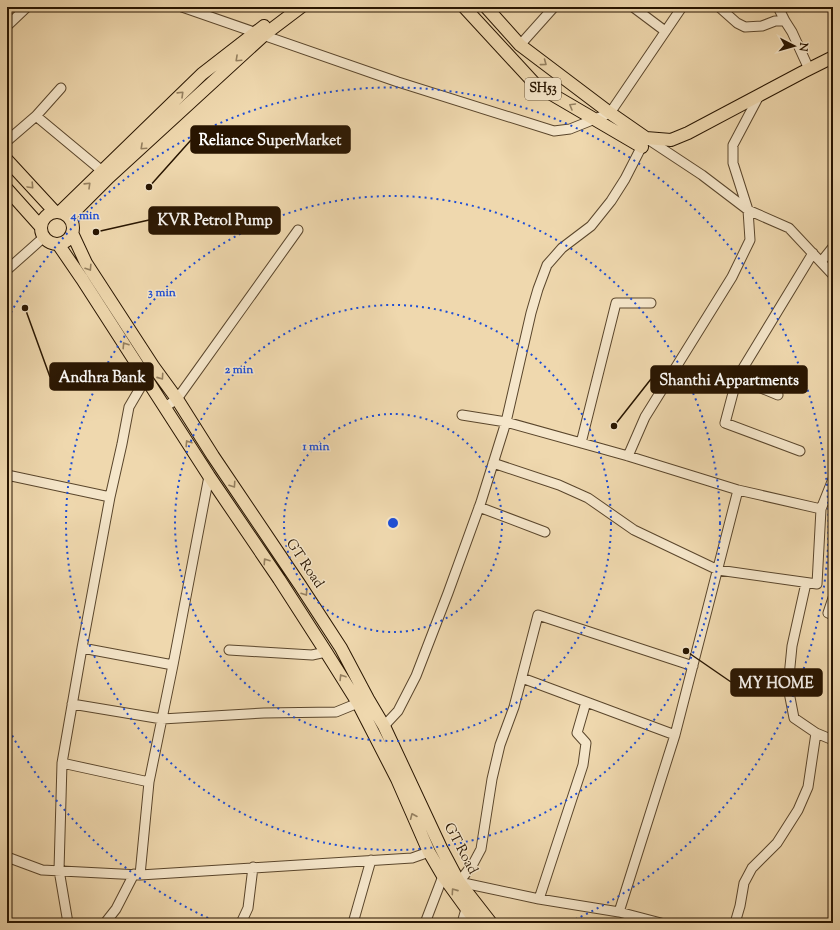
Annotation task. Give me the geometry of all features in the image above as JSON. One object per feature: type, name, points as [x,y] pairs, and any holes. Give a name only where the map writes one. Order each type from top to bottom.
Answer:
[{"type":"main road","points":[[42,232],[43,221],[46,217],[50,214],[61,214],[288,7]]},
{"type":"main road","points":[[260,34],[301,7]]},
{"type":"main road","name":"SH53","points":[[464,7],[536,85],[595,119],[644,142]]},
{"type":"main road","name":"SH53","points":[[486,7],[520,45],[610,113],[644,142]]},
{"type":"main road","points":[[644,142],[671,140],[688,133],[833,57]]},
{"type":"main road","points":[[7,160],[73,225],[72,233],[67,241],[58,244],[48,241],[7,189]]},
{"type":"main road","name":"GT Road","points":[[72,233],[86,263],[341,648],[384,726],[441,848],[459,882],[491,923]]},
{"type":"main road","points":[[58,244],[209,476],[279,579],[358,703],[397,779],[429,852],[443,876],[477,923]]},
{"type":"street","points":[[7,26],[27,7]]},
{"type":"street","points":[[182,7],[398,82],[554,130],[570,129],[610,113],[682,7]]},
{"type":"street","points":[[633,7],[665,31]]},
{"type":"street","points":[[719,7],[737,23],[745,27],[762,26],[775,21],[785,21]]},
{"type":"street","points":[[778,7],[792,32],[808,69]]},
{"type":"street","points":[[520,45],[549,9]]},
{"type":"street","points":[[7,141],[36,116],[62,88]]},
{"type":"street","points":[[628,456],[645,417],[732,277],[750,240],[748,210],[733,163],[733,145],[760,94]]},
{"type":"street","points":[[36,116],[106,174]]},
{"type":"street","points":[[384,726],[398,711],[416,676],[479,507],[506,422],[531,313],[547,265],[562,248],[592,226],[625,179],[644,142],[702,175],[748,210],[789,228],[833,275]]},
{"type":"street","points":[[165,407],[177,399],[298,230]]},
{"type":"street","points":[[7,270],[42,232]]},
{"type":"street","points":[[821,262],[833,247]]},
{"type":"street","points":[[800,451],[725,424],[737,378],[813,253]]},
{"type":"street","points":[[581,443],[616,303],[651,303]]},
{"type":"street","points":[[68,923],[59,870],[62,763],[110,497],[129,407],[146,378]]},
{"type":"street","points":[[737,378],[778,396]]},
{"type":"street","points":[[462,415],[506,422],[628,456],[738,490],[821,509]]},
{"type":"street","points":[[493,464],[559,485],[588,498],[634,530],[718,570],[817,584],[821,509],[833,479]]},
{"type":"street","points":[[7,475],[110,497]]},
{"type":"street","points":[[105,923],[116,909],[137,875],[149,782],[209,476]]},
{"type":"street","points":[[619,912],[676,735],[738,490]]},
{"type":"street","points":[[479,507],[545,532]]},
{"type":"street","points":[[806,583],[792,646],[788,687],[794,718],[816,733],[833,740]]},
{"type":"street","points":[[833,598],[828,613],[833,615]]},
{"type":"street","points":[[661,923],[619,912],[539,900],[459,882],[482,849],[492,779],[500,745],[514,707],[538,615],[693,666]]},
{"type":"street","points":[[82,648],[173,665]]},
{"type":"street","points":[[229,650],[312,656],[326,652]]},
{"type":"street","points":[[522,678],[676,735]]},
{"type":"street","points":[[539,900],[584,765],[586,743],[577,733],[586,702]]},
{"type":"street","points":[[72,704],[162,719],[264,713],[336,712],[358,703]]},
{"type":"street","points":[[735,923],[744,883],[752,868],[777,843],[798,810],[806,793],[816,733]]},
{"type":"street","points":[[62,763],[149,782]]},
{"type":"street","points":[[7,857],[42,870],[137,875],[412,858],[429,852]]},
{"type":"street","points":[[353,923],[371,860]]},
{"type":"street","points":[[241,923],[248,908],[253,867]]},
{"type":"street","points":[[426,923],[443,876]]},
{"type":"street","points":[[462,923],[466,909]]},
{"type":"place","name":"Reliance SuperMarket","points":[[149,187]]},
{"type":"place","name":"KVR Petrol Pump","points":[[96,232]]},
{"type":"place","name":"Andhra Bank","points":[[25,308]]},
{"type":"place","name":"Shanthi Appartments","points":[[614,426]]},
{"type":"place","name":"MY HOME","points":[[686,651]]}]
